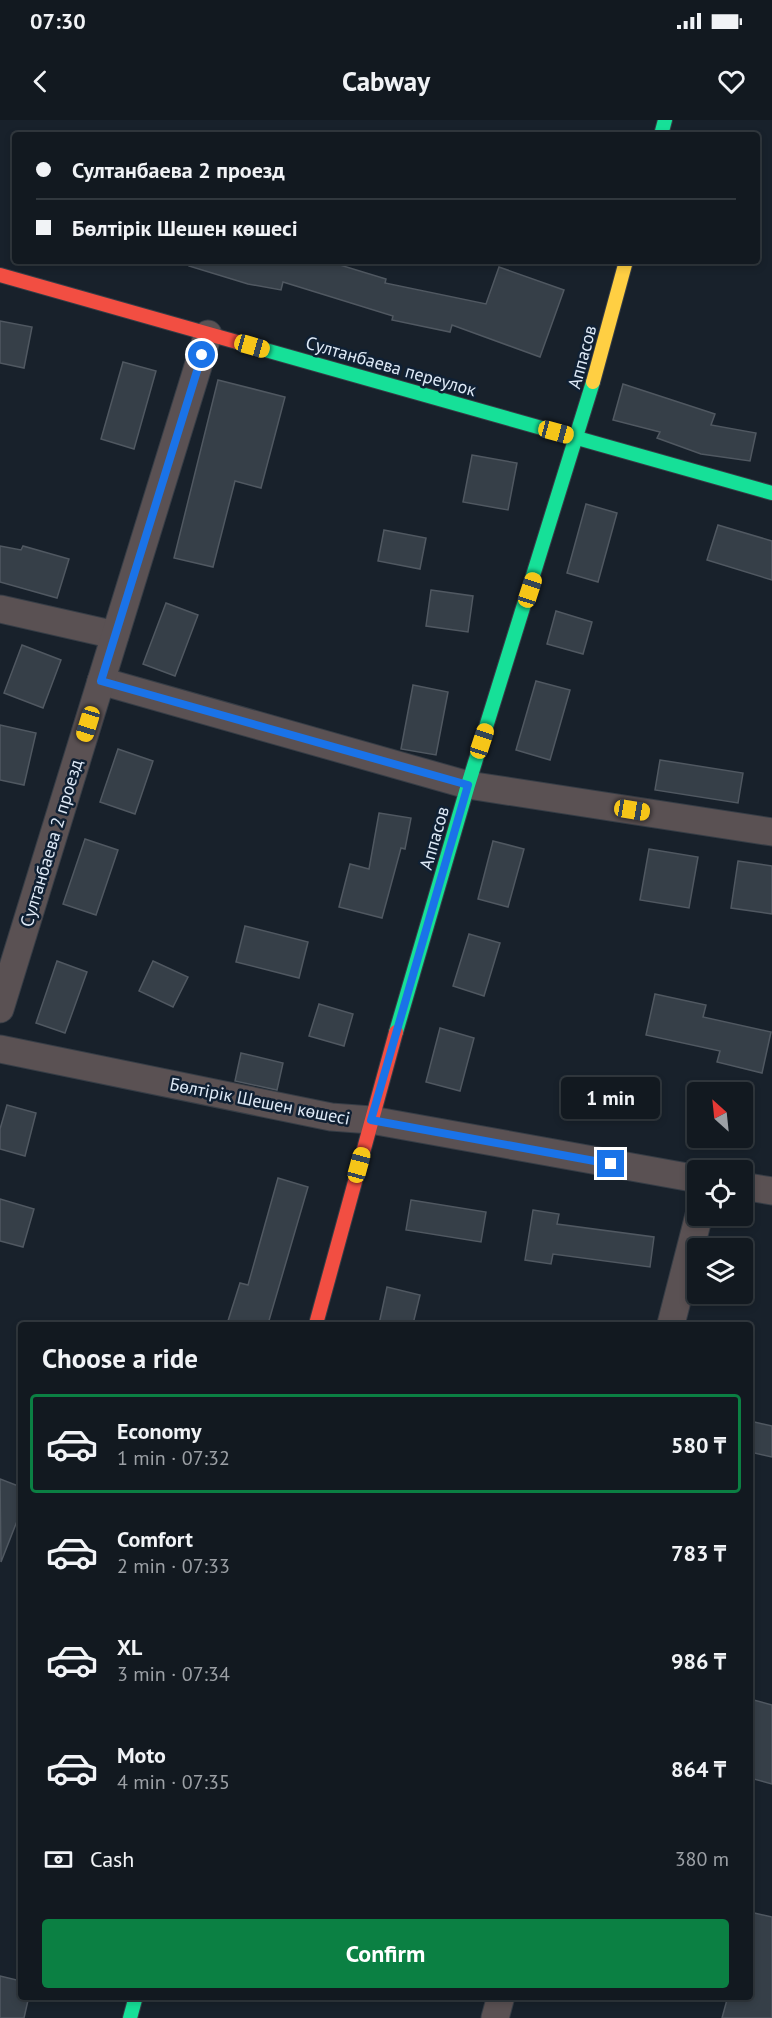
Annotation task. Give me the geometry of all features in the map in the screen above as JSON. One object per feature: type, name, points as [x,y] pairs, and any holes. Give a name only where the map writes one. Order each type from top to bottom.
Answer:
[{"type":"street","name":"Аппасов","points":[[317,1322],[371,1120],[468,785],[578,438],[625,264]]},
{"type":"street","name":"Султанбаева переулок","points":[[0,275],[772,493]]},
{"type":"street","name":"Султанбаева 2 проезд","points":[[0,1009],[208,334]]},
{"type":"street","points":[[0,609],[115,635]]},
{"type":"street","points":[[101,681],[468,785],[772,832]]},
{"type":"street","name":"Бөлтірік Шешен көшесі","points":[[0,1049],[331,1117],[371,1120],[687,1177]]},
{"type":"street","points":[[753,1188],[772,1191]]},
{"type":"street","points":[[672,1322],[696,1226]]},
{"type":"street","points":[[130,2018],[135,2000]]},
{"type":"street","points":[[495,2018],[500,2000]]},
{"type":"building","points":[[189,264],[337,264],[386,279],[385,283],[486,304],[499,267],[564,290],[540,357],[452,325],[450,332],[392,320],[393,316],[283,282],[281,290],[248,284],[189,266]]},
{"type":"building","points":[[0,321],[32,327],[24,368],[0,363]]},
{"type":"building","points":[[123,362],[156,371],[134,449],[101,439]]},
{"type":"building","points":[[218,380],[285,397],[261,488],[235,481],[213,567],[174,558]]},
{"type":"building","points":[[623,384],[715,414],[711,425],[756,433],[750,461],[701,454],[657,438],[660,432],[613,420]]},
{"type":"building","points":[[472,455],[517,463],[508,510],[463,502]]},
{"type":"building","points":[[586,504],[617,513],[598,582],[567,573]]},
{"type":"building","points":[[718,525],[772,541],[772,580],[707,560]]},
{"type":"building","points":[[384,530],[426,538],[420,569],[378,561]]},
{"type":"building","points":[[0,546],[21,550],[23,546],[69,559],[57,598],[0,582]]},
{"type":"building","points":[[431,590],[473,596],[468,632],[426,626]]},
{"type":"building","points":[[166,603],[198,615],[175,676],[143,664]]},
{"type":"building","points":[[556,611],[592,622],[583,654],[547,644]]},
{"type":"building","points":[[22,645],[61,660],[43,708],[4,693]]},
{"type":"building","points":[[536,681],[570,690],[550,760],[516,750]]},
{"type":"building","points":[[413,685],[448,692],[436,755],[401,749]]},
{"type":"building","points":[[0,725],[36,733],[24,785],[0,780]]},
{"type":"building","points":[[118,749],[153,761],[135,814],[100,802]]},
{"type":"building","points":[[660,760],[743,773],[738,803],[655,790]]},
{"type":"building","points":[[379,813],[411,818],[405,849],[401,848],[382,918],[339,907],[350,864],[369,869]]},
{"type":"building","points":[[85,839],[118,850],[96,915],[63,904]]},
{"type":"building","points":[[493,841],[524,849],[508,907],[478,899]]},
{"type":"building","points":[[649,849],[698,857],[689,908],[640,900]]},
{"type":"building","points":[[738,861],[772,866],[772,914],[731,908]]},
{"type":"building","points":[[245,926],[308,942],[299,978],[236,962]]},
{"type":"building","points":[[469,934],[500,943],[484,996],[453,986]]},
{"type":"building","points":[[57,961],[87,972],[65,1033],[36,1023]]},
{"type":"building","points":[[153,961],[188,977],[173,1007],[139,991]]},
{"type":"building","points":[[655,994],[706,1005],[703,1017],[771,1032],[762,1073],[717,1062],[720,1051],[646,1035]]},
{"type":"building","points":[[319,1004],[353,1014],[344,1046],[309,1036]]},
{"type":"building","points":[[440,1028],[474,1038],[460,1091],[426,1082]]},
{"type":"building","points":[[241,1053],[283,1063],[277,1090],[235,1081]]},
{"type":"building","points":[[7,1105],[36,1113],[25,1156],[0,1149],[0,1129]]},
{"type":"building","points":[[278,1178],[308,1187],[269,1322],[228,1322],[240,1283],[248,1285]]},
{"type":"building","points":[[0,1199],[34,1209],[23,1247],[0,1241]]},
{"type":"building","points":[[411,1200],[486,1212],[481,1242],[406,1230]]},
{"type":"building","points":[[533,1210],[559,1214],[557,1224],[654,1237],[650,1267],[553,1254],[551,1264],[525,1260]]},
{"type":"building","points":[[387,1287],[420,1295],[413,1322],[379,1322]]},
{"type":"building","points":[[753,1422],[772,1426],[772,1457],[753,1453]]},
{"type":"building","points":[[0,1479],[18,1486],[18,1519],[1,1562]]},
{"type":"building","points":[[753,1700],[772,1705],[772,1784],[753,1779]]},
{"type":"building","points":[[753,1913],[772,1917],[772,2018],[722,2018],[727,2000],[753,2000]]},
{"type":"building","points":[[0,1976],[18,1980],[18,2000],[28,2000],[24,2018],[0,2018]]},
{"type":"traffic: fast","points":[[662,132],[665,120]]},
{"type":"traffic: fast","points":[[237,342],[772,493]]},
{"type":"traffic: fast","points":[[396,1032],[468,785],[593,382]]},
{"type":"traffic: fast","points":[[130,2018],[135,2000]]},
{"type":"traffic: slow","points":[[593,382],[625,264]]},
{"type":"traffic: jam","points":[[0,275],[237,342]]},
{"type":"traffic: jam","points":[[317,1322],[396,1032]]},
{"type":"route","points":[[202,355],[101,681],[468,785],[371,1120],[611,1164]]}]
